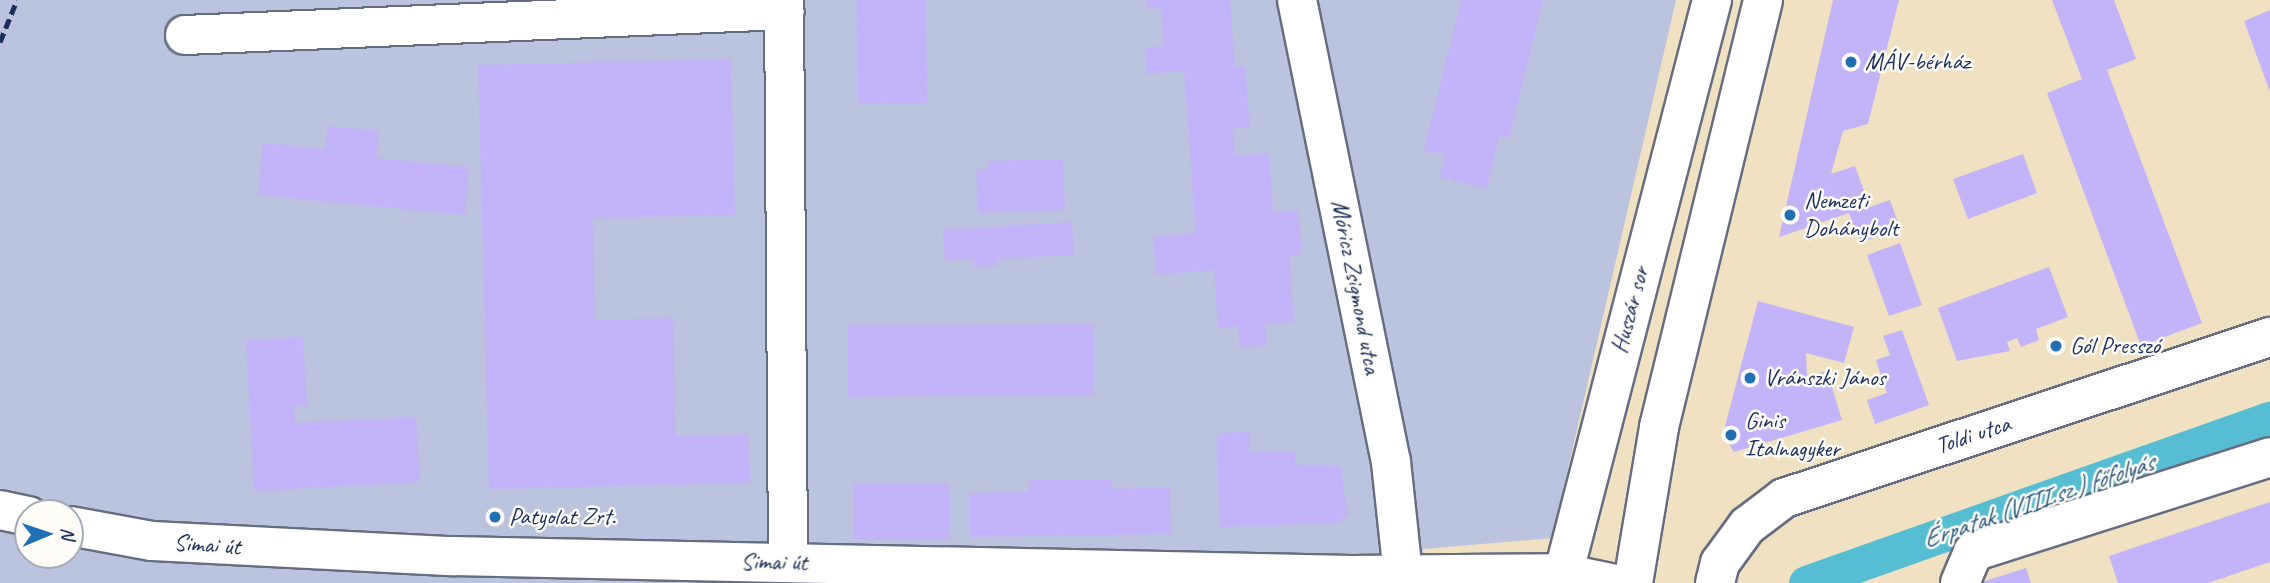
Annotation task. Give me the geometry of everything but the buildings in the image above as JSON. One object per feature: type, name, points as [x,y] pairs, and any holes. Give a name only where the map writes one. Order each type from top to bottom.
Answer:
[{"type":"main road","name":"Móricz Zsigmond utca","points":[[1297,0],[1391,462],[1408,579]]},
{"type":"main road","name":"Huszár sor","points":[[1562,578],[1712,0]]},
{"type":"main road","points":[[1633,583],[1659,426],[1763,0]]},
{"type":"main road","points":[[185,34],[784,5],[788,562]]},
{"type":"main road","name":"Toldi utca","points":[[1715,583],[1720,563],[1746,526],[1784,498],[2270,337]]},
{"type":"main road","points":[[1967,567],[2270,457]]},
{"type":"main road","name":"Simai út","points":[[84,528],[248,548],[1408,579],[1562,578]]},
{"type":"main road","points":[[1562,578],[1611,583]]},
{"type":"shaded area","points":[[0,0],[1676,0],[1552,538],[1423,549],[1426,583],[0,583]]},
{"type":"waterway","name":"Érpatak (VIII.sz.) főfolyás","points":[[1806,583],[2270,419]]},
{"type":"railway","points":[[0,42],[17,0]]},
{"type":"place","name":"MÁV-bérház","points":[[1851,62]]},
{"type":"place","name":"Nemzeti Dohánybolt","points":[[1790,215]]},
{"type":"place","name":"Gól Presszó","points":[[2056,346]]},
{"type":"place","name":"Vránszki János","points":[[1750,378]]},
{"type":"place","name":"Ginis Italnagyker","points":[[1731,435]]},
{"type":"place","name":"Patyolat Zrt.","points":[[495,517]]}]
